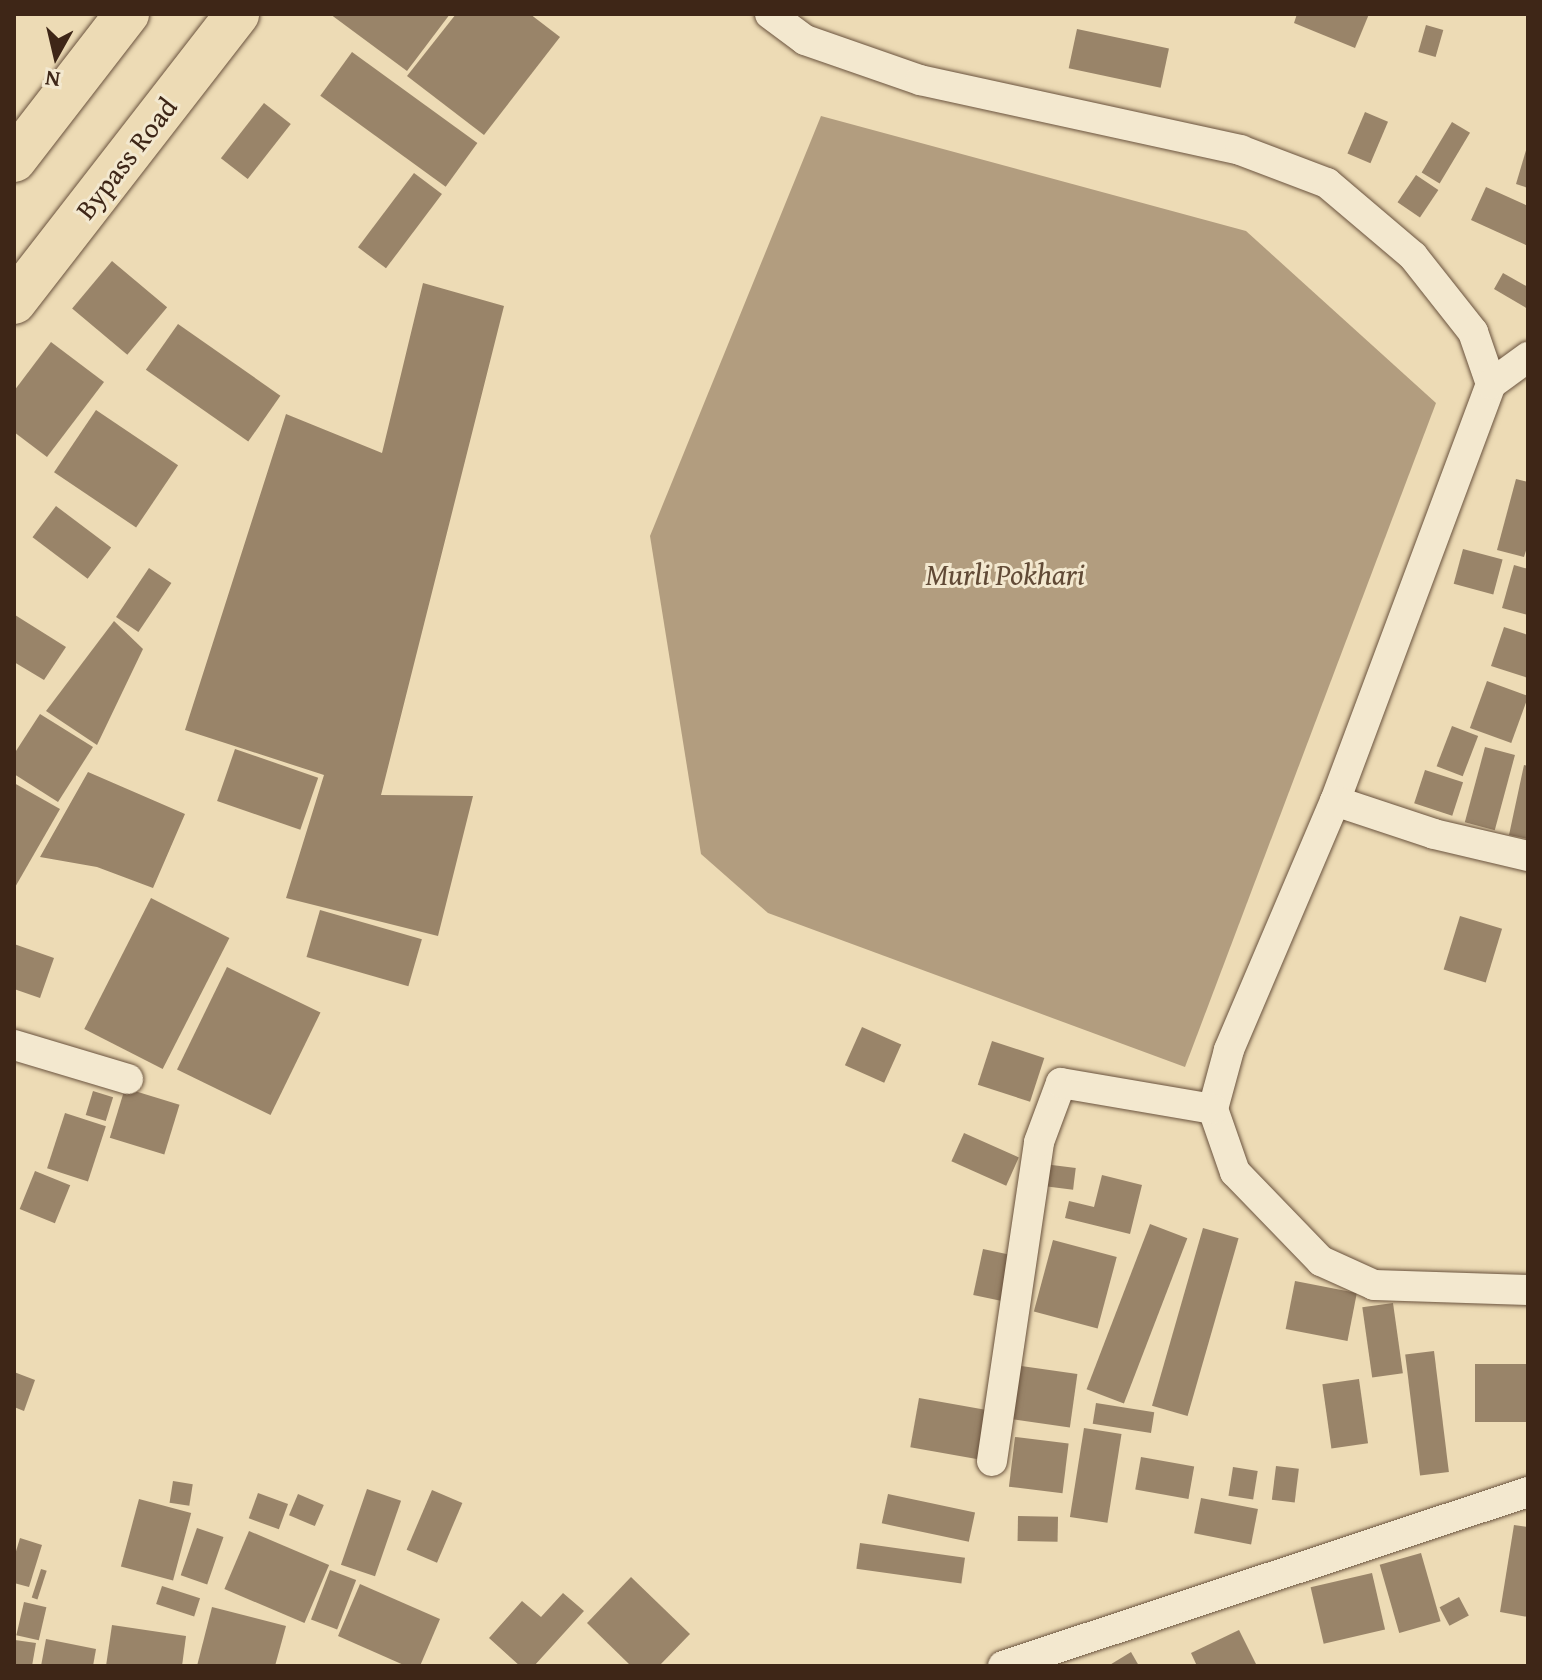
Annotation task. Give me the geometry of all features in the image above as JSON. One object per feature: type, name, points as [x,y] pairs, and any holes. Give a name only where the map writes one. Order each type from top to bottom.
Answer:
[{"type":"main road","points":[[14,160],[127,14]]},
{"type":"main road","name":"Bypass Road","points":[[14,302],[237,14]]},
{"type":"street","points":[[770,14],[805,40],[920,80],[1240,150],[1327,183],[1413,256],[1473,332],[1491,384]]},
{"type":"street","points":[[1528,357],[1491,384],[1335,801],[1229,1050],[1213,1109],[1235,1172],[1321,1261],[1374,1285],[1528,1290]]},
{"type":"street","points":[[1335,801],[1434,834],[1528,856]]},
{"type":"street","points":[[14,1045],[128,1079]]},
{"type":"street","points":[[992,1461],[1039,1142],[1061,1083],[1213,1109]]},
{"type":"street","points":[[1003,1666],[1528,1492]]},
{"type":"water","name":"Murli Pokhari","points":[[821,116],[1246,231],[1436,403],[1185,1067],[768,913],[701,854],[650,536]]},
{"type":"building","points":[[330,14],[450,14],[407,71]]},
{"type":"building","points":[[456,14],[530,14],[560,37],[484,135],[407,76]]},
{"type":"building","points":[[1297,14],[1369,14],[1355,48],[1294,23]]},
{"type":"building","points":[[1426,25],[1443,30],[1436,57],[1418,52]]},
{"type":"building","points":[[1077,29],[1169,49],[1161,88],[1069,68]]},
{"type":"building","points":[[352,52],[477,143],[446,187],[320,96]]},
{"type":"building","points":[[264,103],[291,124],[248,179],[221,158]]},
{"type":"building","points":[[1365,112],[1388,122],[1370,163],[1347,153]]},
{"type":"building","points":[[1452,122],[1470,133],[1440,183],[1422,173]]},
{"type":"building","points":[[1528,147],[1528,188],[1516,184]]},
{"type":"building","points":[[414,173],[442,194],[386,268],[358,247]]},
{"type":"building","points":[[1416,175],[1438,190],[1420,217],[1398,202]]},
{"type":"building","points":[[1486,187],[1528,206],[1528,246],[1471,220]]},
{"type":"building","points":[[112,261],[167,307],[127,355],[72,308]]},
{"type":"building","points":[[1503,273],[1528,287],[1528,309],[1494,289]]},
{"type":"building","points":[[423,283],[504,306],[381,795],[473,796],[438,936],[286,898],[324,775],[185,730],[286,414],[382,453]]},
{"type":"building","points":[[178,324],[280,396],[248,442],[146,370]]},
{"type":"building","points":[[51,342],[104,382],[47,457],[14,432],[14,391]]},
{"type":"building","points":[[96,410],[178,465],[136,528],[54,472]]},
{"type":"building","points":[[1516,479],[1528,482],[1528,544],[1524,557],[1497,550]]},
{"type":"building","points":[[56,506],[111,548],[88,579],[33,537]]},
{"type":"building","points":[[1463,549],[1503,560],[1493,594],[1454,584]]},
{"type":"building","points":[[1514,565],[1528,569],[1528,615],[1502,608]]},
{"type":"building","points":[[149,568],[171,583],[138,632],[116,617]]},
{"type":"building","points":[[15,615],[66,647],[44,680],[14,662]]},
{"type":"building","points":[[114,621],[143,649],[97,745],[46,711]]},
{"type":"building","points":[[1504,627],[1528,635],[1528,678],[1491,666]]},
{"type":"building","points":[[1487,681],[1528,696],[1511,743],[1470,728]]},
{"type":"building","points":[[40,714],[93,747],[58,802],[14,774],[14,754]]},
{"type":"building","points":[[1452,726],[1478,736],[1463,776],[1437,766]]},
{"type":"building","points":[[1485,747],[1515,755],[1495,830],[1465,822]]},
{"type":"building","points":[[235,749],[318,778],[300,830],[217,801]]},
{"type":"building","points":[[1524,765],[1528,766],[1528,839],[1509,835]]},
{"type":"building","points":[[1425,770],[1463,782],[1452,816],[1414,803]]},
{"type":"building","points":[[88,772],[185,814],[153,888],[97,867],[40,857]]},
{"type":"building","points":[[14,783],[60,809],[14,889]]},
{"type":"building","points":[[151,898],[229,938],[163,1069],[84,1029]]},
{"type":"building","points":[[320,910],[422,939],[408,986],[306,957]]},
{"type":"building","points":[[1460,916],[1502,929],[1486,982],[1444,970]]},
{"type":"building","points":[[14,944],[54,958],[40,998],[14,989]]},
{"type":"building","points":[[227,967],[320,1013],[271,1115],[177,1069]]},
{"type":"building","points":[[862,1027],[901,1044],[884,1083],[845,1065]]},
{"type":"building","points":[[992,1041],[1044,1058],[1030,1102],[978,1085]]},
{"type":"building","points":[[125,1088],[180,1105],[164,1154],[110,1138]]},
{"type":"building","points":[[93,1091],[113,1097],[106,1121],[86,1115]]},
{"type":"building","points":[[65,1113],[106,1126],[88,1181],[47,1168]]},
{"type":"building","points":[[964,1133],[1019,1157],[1006,1186],[951,1161]]},
{"type":"building","points":[[1044,1164],[1076,1168],[1073,1190],[1041,1186]]},
{"type":"building","points":[[35,1171],[70,1185],[55,1223],[20,1209]]},
{"type":"building","points":[[1102,1175],[1142,1185],[1130,1234],[1065,1218],[1069,1201],[1094,1207]]},
{"type":"building","points":[[1150,1224],[1187,1238],[1124,1404],[1087,1389]]},
{"type":"building","points":[[1203,1228],[1239,1238],[1188,1416],[1152,1406]]},
{"type":"building","points":[[1053,1240],[1117,1257],[1098,1329],[1034,1311]]},
{"type":"building","points":[[983,1249],[1021,1257],[1011,1303],[973,1295]]},
{"type":"building","points":[[1295,1281],[1357,1293],[1347,1341],[1286,1329]]},
{"type":"building","points":[[1393,1303],[1403,1373],[1372,1378],[1362,1307]]},
{"type":"building","points":[[1434,1351],[1449,1472],[1420,1476],[1405,1355]]},
{"type":"building","points":[[1475,1364],[1528,1364],[1528,1422],[1475,1422]]},
{"type":"building","points":[[1014,1365],[1077,1374],[1070,1427],[1006,1418]]},
{"type":"building","points":[[14,1372],[35,1380],[24,1411],[14,1407]]},
{"type":"building","points":[[1359,1379],[1368,1443],[1331,1449],[1322,1384]]},
{"type":"building","points":[[919,1398],[991,1411],[982,1460],[910,1447]]},
{"type":"building","points":[[1096,1403],[1154,1412],[1151,1433],[1093,1424]]},
{"type":"building","points":[[1084,1428],[1122,1434],[1107,1523],[1070,1517]]},
{"type":"building","points":[[1015,1437],[1069,1444],[1063,1493],[1009,1487]]},
{"type":"building","points":[[1141,1457],[1194,1466],[1188,1499],[1135,1489]]},
{"type":"building","points":[[1276,1466],[1299,1469],[1295,1503],[1272,1500]]},
{"type":"building","points":[[1233,1467],[1258,1471],[1253,1500],[1228,1496]]},
{"type":"building","points":[[173,1481],[193,1484],[189,1506],[170,1503]]},
{"type":"building","points":[[367,1489],[401,1501],[375,1576],[341,1565]]},
{"type":"building","points":[[432,1490],[462,1503],[437,1563],[407,1550]]},
{"type":"building","points":[[258,1493],[288,1504],[279,1529],[249,1518]]},
{"type":"building","points":[[298,1494],[324,1505],[315,1526],[289,1515]]},
{"type":"building","points":[[888,1494],[975,1513],[969,1542],[882,1523]]},
{"type":"building","points":[[1201,1498],[1258,1509],[1251,1544],[1194,1533]]},
{"type":"building","points":[[139,1499],[191,1513],[173,1581],[121,1567]]},
{"type":"building","points":[[1018,1516],[1058,1517],[1058,1542],[1018,1541]]},
{"type":"building","points":[[1514,1525],[1528,1527],[1528,1617],[1500,1612]]},
{"type":"building","points":[[197,1528],[223,1537],[207,1584],[181,1575]]},
{"type":"building","points":[[249,1531],[329,1565],[304,1623],[224,1589]]},
{"type":"building","points":[[20,1538],[42,1545],[29,1587],[14,1583],[14,1558]]},
{"type":"building","points":[[860,1543],[965,1558],[961,1583],[856,1569]]},
{"type":"building","points":[[1421,1553],[1441,1621],[1399,1633],[1380,1565]]},
{"type":"building","points":[[41,1569],[47,1571],[37,1599],[32,1598]]},
{"type":"building","points":[[330,1570],[356,1580],[337,1630],[311,1619]]},
{"type":"building","points":[[1372,1573],[1385,1630],[1324,1644],[1311,1587]]},
{"type":"building","points":[[631,1577],[690,1634],[659,1666],[631,1666],[587,1623]]},
{"type":"building","points":[[360,1584],[440,1619],[420,1666],[406,1666],[338,1636]]},
{"type":"building","points":[[162,1586],[200,1598],[194,1616],[156,1604]]},
{"type":"building","points":[[563,1593],[584,1611],[534,1666],[520,1666],[489,1638],[522,1601],[541,1617]]},
{"type":"building","points":[[1459,1597],[1469,1616],[1449,1626],[1440,1607]]},
{"type":"building","points":[[24,1602],[46,1607],[39,1640],[16,1635]]},
{"type":"building","points":[[212,1607],[286,1626],[275,1666],[197,1666]]},
{"type":"building","points":[[112,1625],[186,1636],[182,1666],[106,1666]]},
{"type":"building","points":[[1239,1630],[1257,1666],[1197,1666],[1191,1653]]},
{"type":"building","points":[[46,1639],[96,1649],[93,1666],[41,1666]]},
{"type":"building","points":[[15,1640],[36,1643],[32,1666],[14,1666]]},
{"type":"building","points":[[1131,1652],[1139,1666],[1108,1666]]}]
